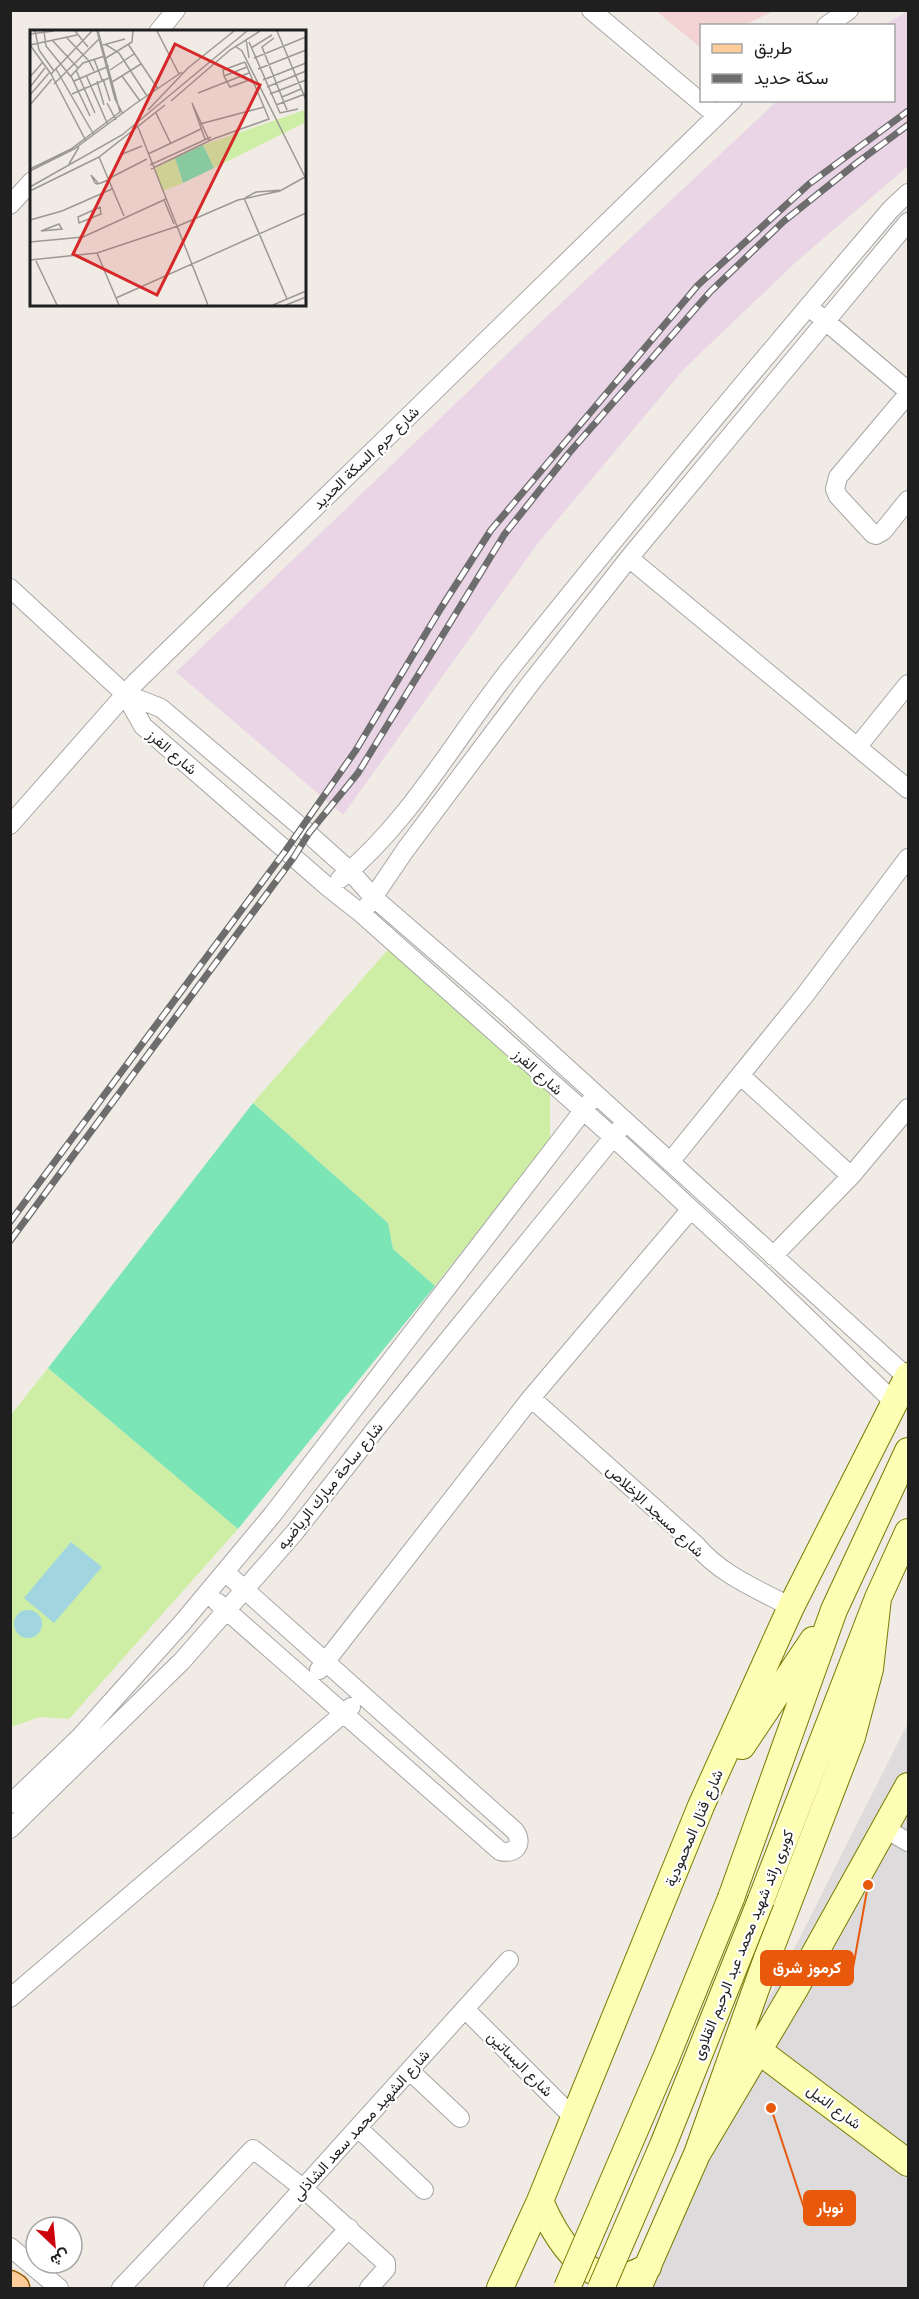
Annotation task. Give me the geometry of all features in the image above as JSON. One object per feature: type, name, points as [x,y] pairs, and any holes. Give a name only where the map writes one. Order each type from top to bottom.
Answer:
[{"type":"main road","name":"شارع قنال المحمودية","points":[[500,2289],[540,2201],[701,1806],[791,1607],[908,1377]]},
{"type":"main road","points":[[701,1806],[834,1610],[909,1451]]},
{"type":"main road","points":[[540,2201],[560,2241],[590,2269],[613,2277],[643,2278],[698,2154],[767,1958],[852,1737],[870,1669],[878,1598],[909,1532]]},
{"type":"main road","name":"كوبرى رائد شهيد محمد عبد الرحيم القلاوى","points":[[601,2289],[663,2145],[878,1598]]},
{"type":"main road","name":"كوبرى رائد شهيد محمد عبد الرحيم القلاوى","points":[[567,2289],[666,2058],[730,1898],[834,1610]]},
{"type":"main road","points":[[698,2154],[759,2052],[909,1786]]},
{"type":"main road","name":"شارع النيل","points":[[759,2052],[909,2163]]},
{"type":"main road","points":[[10,2285],[15,2289]]},
{"type":"street","points":[[160,30],[176,10]]},
{"type":"street","points":[[591,10],[716,116]]},
{"type":"street","points":[[829,24],[849,10]]},
{"type":"street","name":"شارع حرم السكة الحديد","points":[[10,825],[125,694],[731,102]]},
{"type":"street","points":[[10,205],[30,183]]},
{"type":"street","points":[[329,888],[388,834],[412,805],[509,669],[610,543],[891,209],[909,193]]},
{"type":"street","points":[[362,914],[406,849],[530,684],[629,558],[909,222]]},
{"type":"street","points":[[808,307],[909,392],[838,477],[836,489],[838,496],[873,534],[883,531],[909,500]]},
{"type":"street","points":[[629,558],[909,789]]},
{"type":"street","points":[[10,588],[125,694]]},
{"type":"street","points":[[858,746],[909,684]]},
{"type":"street","name":"شارع الفرز","points":[[125,694],[161,708],[301,827],[350,871],[373,897],[627,1122],[908,1377]]},
{"type":"street","name":"شارع الفرز","points":[[125,694],[143,726],[362,914],[613,1137],[772,1284],[896,1404]]},
{"type":"street","points":[[412,805],[431,818]]},
{"type":"street","points":[[388,834],[406,849]]},
{"type":"street","points":[[670,1162],[805,995],[909,858]]},
{"type":"street","points":[[740,1075],[851,1176]]},
{"type":"street","name":"شارع ساحة مبارك الرياضيه","points":[[10,1804],[80,1737],[273,1514],[596,1095]]},
{"type":"street","points":[[772,1284],[779,1262],[909,1108]]},
{"type":"street","name":"شارع ساحة مبارك الرياضيه","points":[[10,1829],[182,1661],[245,1590],[295,1532],[374,1431],[627,1122]]},
{"type":"street","points":[[309,1682],[531,1398],[691,1209]]},
{"type":"street","name":"شارع مسجد الإخلاص","points":[[531,1398],[696,1545],[723,1572],[791,1607]]},
{"type":"street","points":[[207,1593],[500,1851],[507,1853],[514,1851],[519,1845],[519,1837],[515,1831],[225,1572]]},
{"type":"street","points":[[10,1998],[364,1696]]},
{"type":"street","points":[[884,1828],[909,1842]]},
{"type":"street","name":"شارع الشهيد محمد سعد الشاذلى","points":[[213,2289],[509,1960]]},
{"type":"street","name":"شارع البساتين","points":[[465,2009],[574,2118]]},
{"type":"street","points":[[410,2071],[460,2118]]},
{"type":"street","points":[[358,2128],[424,2190]]},
{"type":"street","points":[[121,2289],[250,2150],[257,2150],[349,2228],[384,2261],[386,2269],[369,2289]]},
{"type":"street","points":[[294,2289],[349,2228]]},
{"type":"street","points":[[10,2247],[59,2289]]},
{"type":"shaded area","points":[[656,11],[774,11],[746,24],[700,24],[700,47]]},
{"type":"shaded area","points":[[908,11],[908,166],[797,261],[684,369],[538,543],[343,815],[176,672],[527,335],[776,102],[895,102],[895,24],[886,24]]},
{"type":"shaded area","points":[[908,1723],[908,2288],[627,2288],[745,2046]]},
{"type":"green space","points":[[393,944],[550,1077],[550,1139],[435,1286],[393,1249],[388,1223],[253,1103]]},
{"type":"green space","points":[[253,1103],[388,1223],[393,1249],[435,1286],[238,1529],[48,1368]]},
{"type":"green space","points":[[48,1368],[238,1529],[69,1719],[40,1717],[11,1727],[10,1416]]},
{"type":"water","points":[[71,1542],[102,1567],[54,1623],[24,1598]]},
{"type":"water","points":[[28,1610],[38,1614],[42,1624],[38,1634],[28,1638],[18,1634],[14,1624],[18,1614]]},
{"type":"railway","points":[[10,1222],[286,850],[356,750],[441,608],[491,530],[698,285],[809,184],[908,111]]},
{"type":"railway","points":[[10,1241],[294,857],[309,833],[358,773],[504,535],[569,453],[710,292],[784,221],[908,125]]},
{"type":"place","name":"كرموز شرق","points":[[868,1885]]},
{"type":"place","name":"نوبار","points":[[771,2108]]}]
